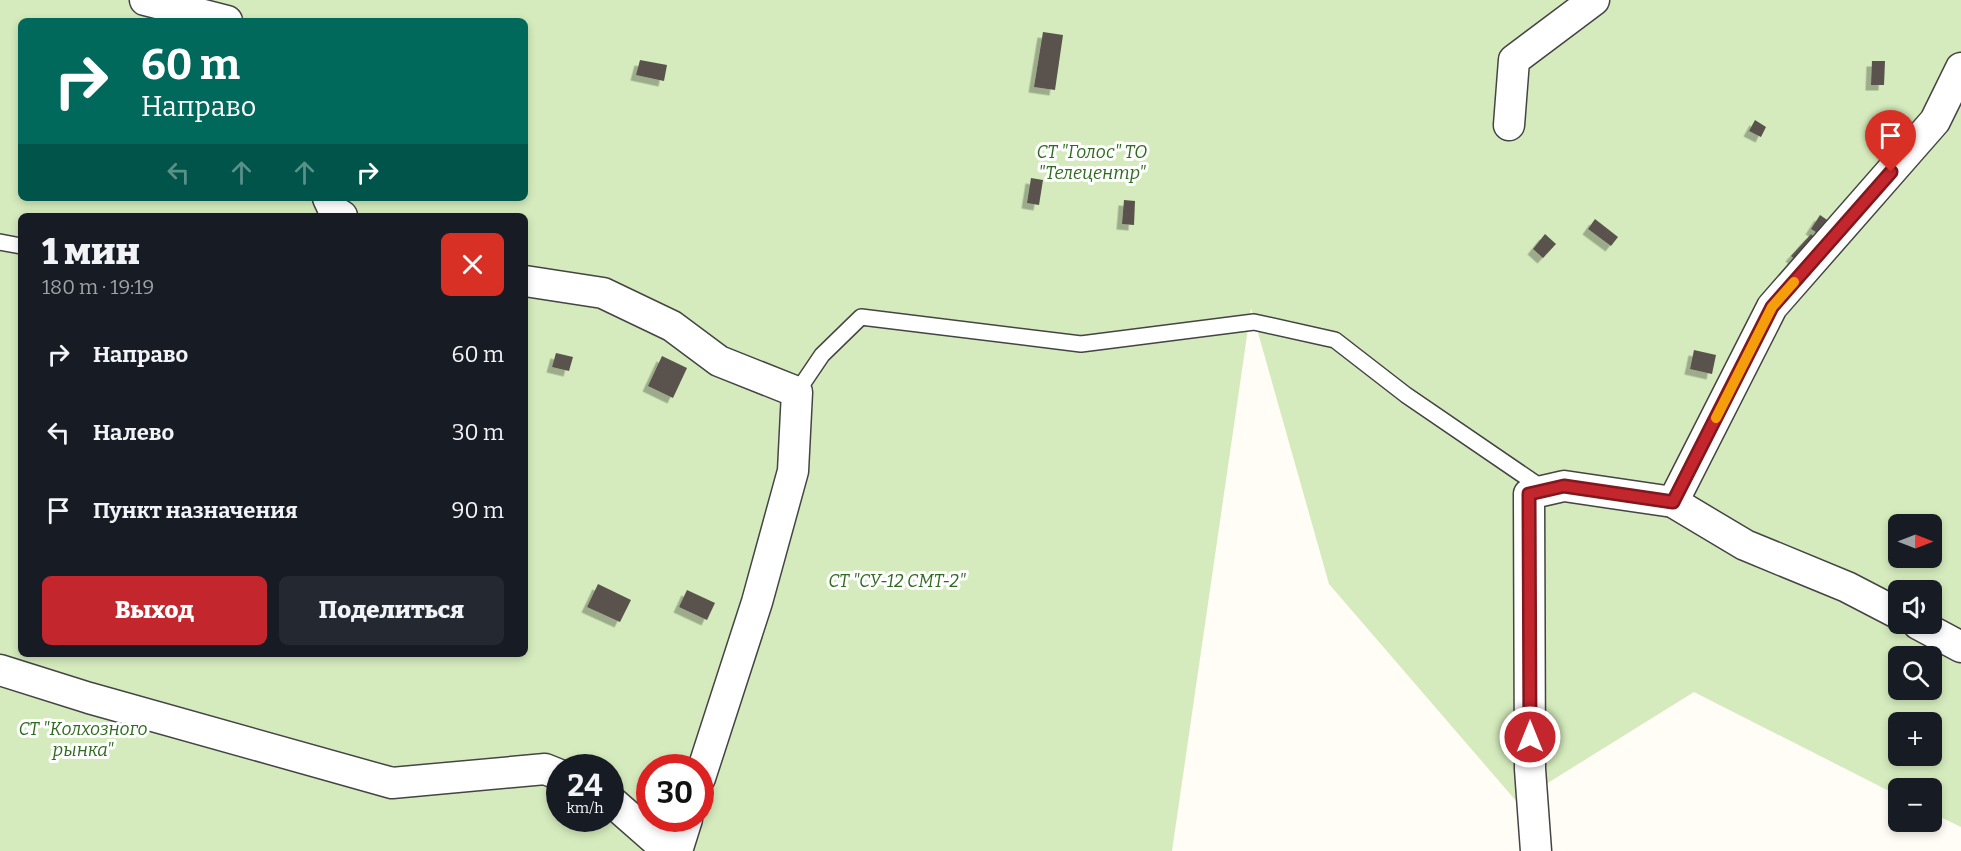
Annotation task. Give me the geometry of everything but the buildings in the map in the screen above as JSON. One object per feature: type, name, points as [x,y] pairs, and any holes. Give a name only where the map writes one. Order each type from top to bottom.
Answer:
[{"type":"street","points":[[145,0],[215,18]]},
{"type":"street","points":[[1509,125],[1514,60],[1594,0]]},
{"type":"street","points":[[1673,502],[1772,307],[1935,121],[1961,68]]},
{"type":"street","points":[[528,281],[603,293],[672,326],[719,361],[797,392],[793,471],[757,602],[708,754]]},
{"type":"street","points":[[1536,851],[1530,769],[1529,494],[1564,486],[1673,502],[1745,545],[1846,587],[1888,608]]},
{"type":"street","points":[[1937,634],[1961,647]]},
{"type":"street","points":[[0,670],[89,698],[392,783],[546,770]]},
{"type":"street","points":[[624,812],[668,851]]},
{"type":"street","points":[[677,851],[683,832]]},
{"type":"lane","points":[[0,242],[18,245]]},
{"type":"lane","points":[[797,392],[822,355],[861,317],[1081,344],[1254,322],[1335,340],[1406,395],[1545,490]]},
{"type":"green space","points":[[0,0],[1961,0],[1961,827],[1942,818],[1942,778],[1888,778],[1888,790],[1694,692],[1517,802],[1329,584],[1251,308],[1172,851],[0,851]]},
{"type":"slow traffic","points":[[1716,418],[1772,307],[1794,282]]},
{"type":"route","points":[[1530,737],[1529,494],[1564,486],[1673,502],[1772,307],[1891,172]]},
{"type":"park label","name":"СТ \"Голос\" ТО \"Телецентр\"","points":[[1092,162]]},
{"type":"park label","name":"СТ \"СУ-12 СМТ-2\"","points":[[897,581]]},
{"type":"park label","name":"СТ \"Колхозного рынка\"","points":[[83,739]]}]
